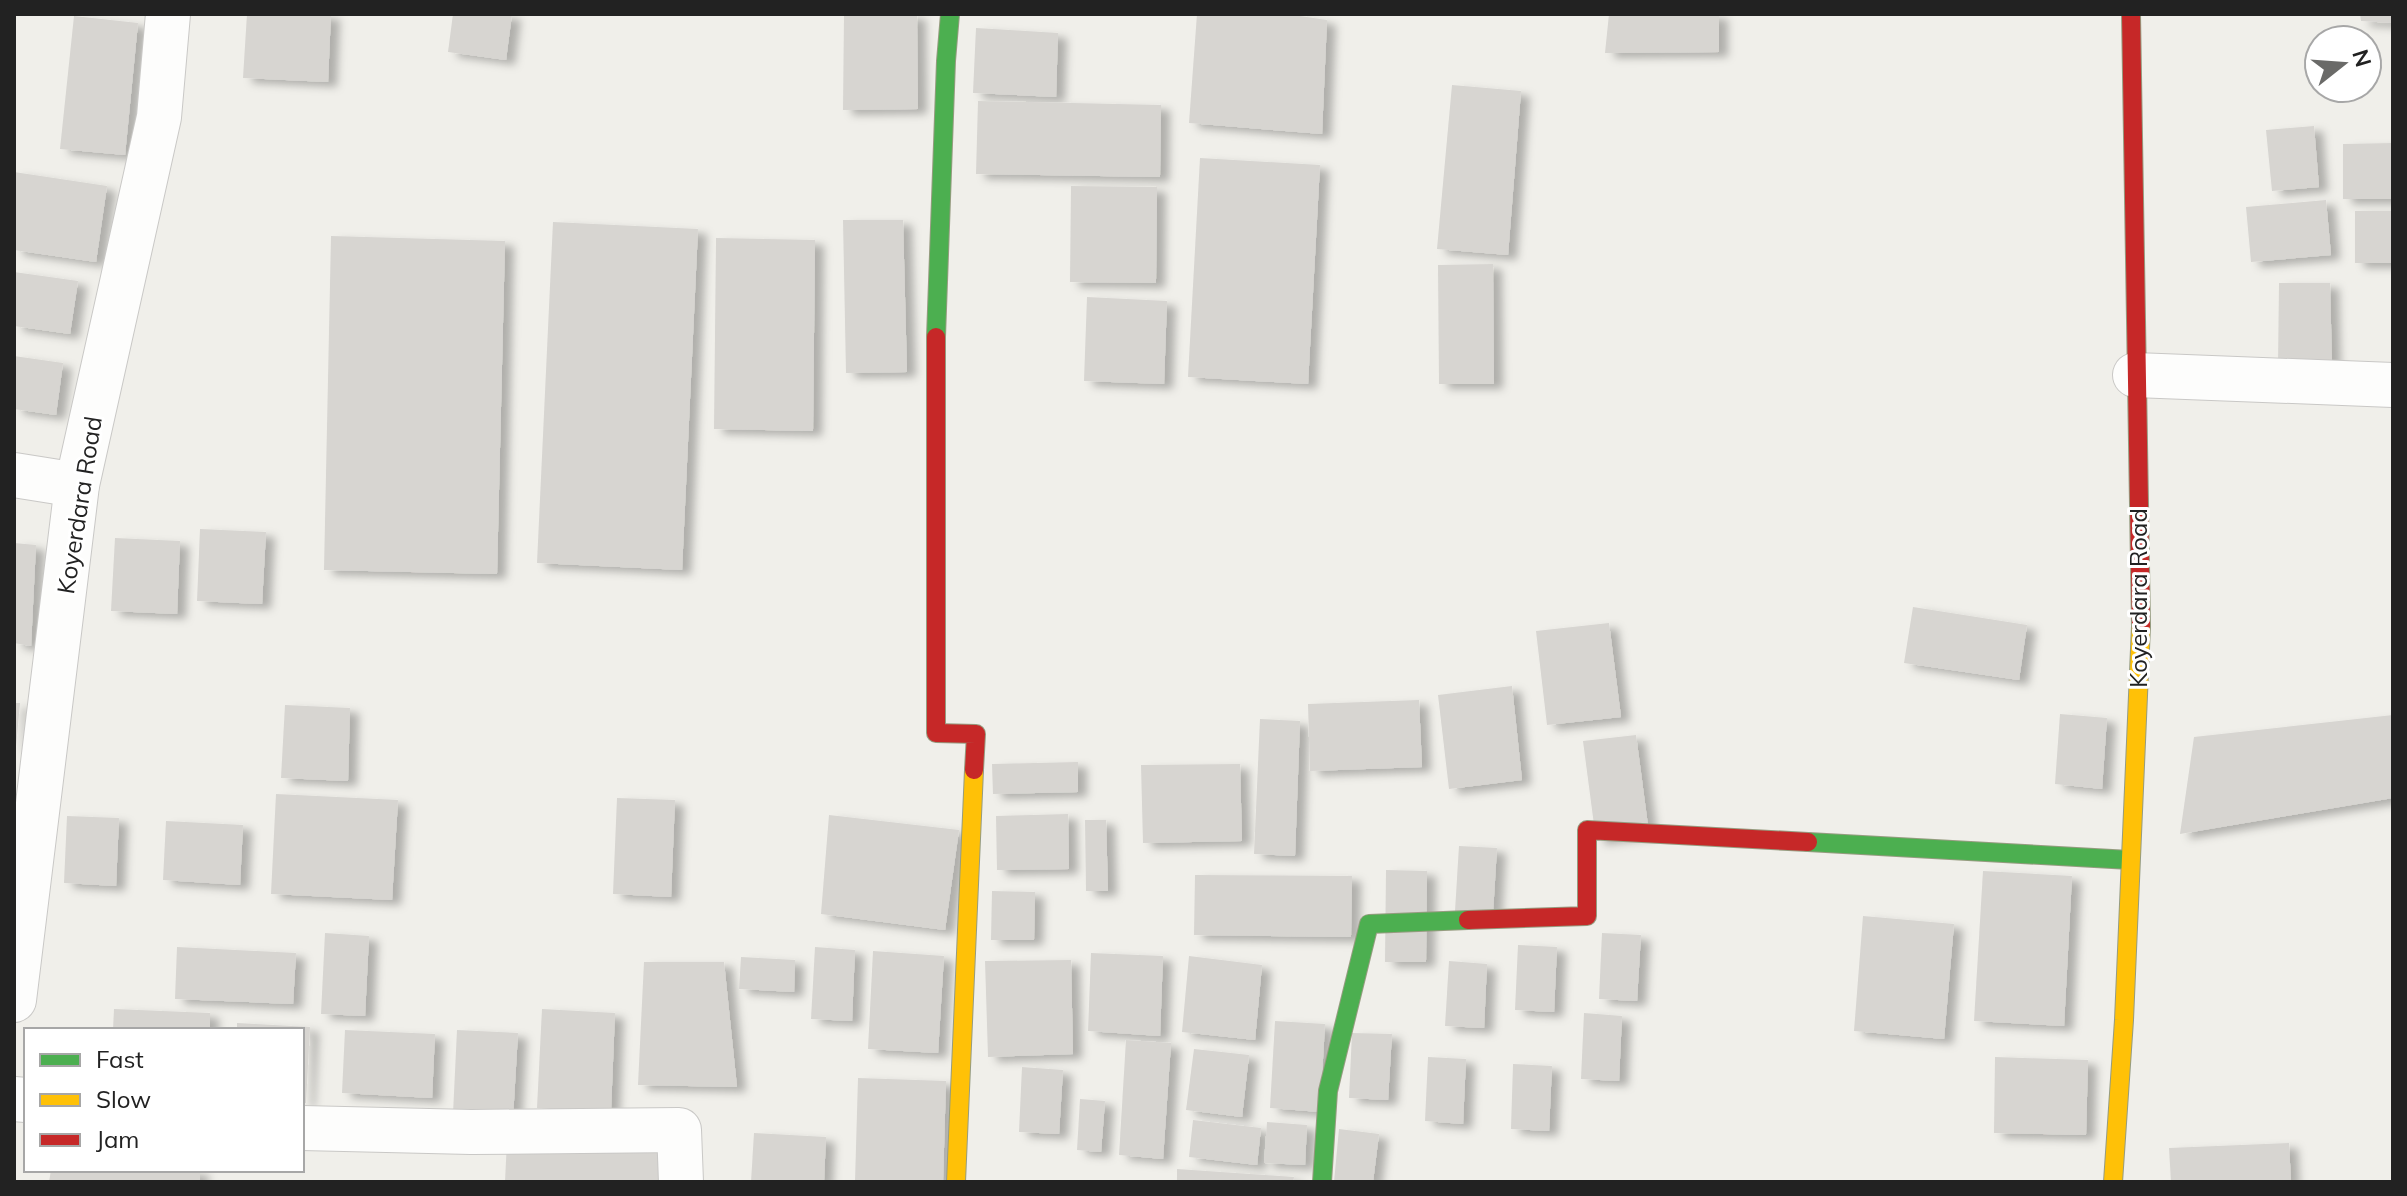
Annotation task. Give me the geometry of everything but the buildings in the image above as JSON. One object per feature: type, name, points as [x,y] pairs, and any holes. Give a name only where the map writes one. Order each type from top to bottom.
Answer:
[{"type":"street","name":"Koyerdara Road","points":[[14,1000],[22,870],[77,485],[159,117],[168,14]]},
{"type":"street","points":[[950,14],[935,368],[936,733],[976,734],[956,1182]]},
{"type":"street","name":"Koyerdara Road","points":[[2113,1182],[2124,1020],[2141,633],[2131,14]]},
{"type":"street","points":[[2135,375],[2393,385]]},
{"type":"street","points":[[14,475],[77,485]]},
{"type":"street","points":[[1322,1182],[1328,1091],[1369,924],[1587,916],[1587,830],[2130,860]]},
{"type":"street","points":[[304,1128],[471,1132],[679,1130],[681,1182]]},
{"type":"traffic: fast","points":[[936,337],[950,14]]},
{"type":"traffic: fast","points":[[1808,842],[2130,860]]},
{"type":"traffic: fast","points":[[1322,1182],[1328,1091],[1369,924],[1468,920]]},
{"type":"traffic: slow","points":[[2113,1182],[2124,1020],[2141,626]]},
{"type":"traffic: slow","points":[[956,1182],[974,770]]},
{"type":"traffic: jam","points":[[2131,14],[2141,626]]},
{"type":"traffic: jam","points":[[936,337],[936,733],[976,734],[974,770]]},
{"type":"traffic: jam","points":[[1468,920],[1587,916],[1587,830],[1808,842]]}]
